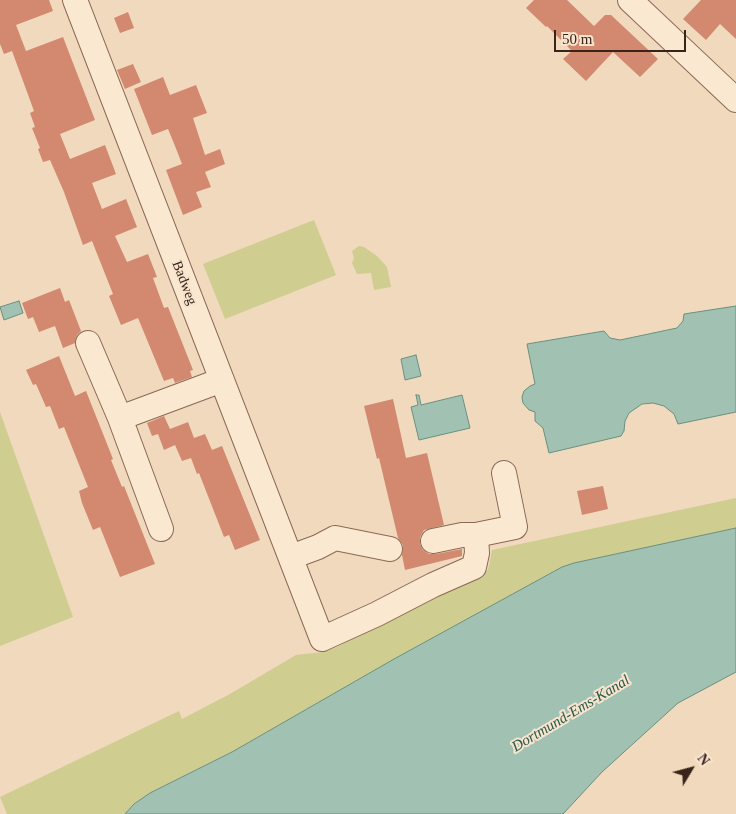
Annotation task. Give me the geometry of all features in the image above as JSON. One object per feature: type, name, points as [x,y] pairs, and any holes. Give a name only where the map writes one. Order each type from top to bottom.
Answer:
[{"type":"street","name":"Badweg","points":[[75,0],[322,639],[474,567],[477,554],[476,535]]},
{"type":"street","points":[[630,0],[736,100]]},
{"type":"street","points":[[88,343],[120,418],[161,529]]},
{"type":"street","points":[[120,418],[222,380]]},
{"type":"street","points":[[432,541],[515,527],[504,473]]},
{"type":"street","points":[[293,561],[335,538],[390,549]]},
{"type":"shaded area","points":[[314,220],[336,275],[225,319],[203,264]]},
{"type":"shaded area","points":[[359,246],[364,247],[377,256],[387,267],[391,287],[374,290],[371,273],[357,274],[352,263],[354,258],[352,251]]},
{"type":"shaded area","points":[[0,412],[73,617],[0,646]]},
{"type":"shaded area","points":[[736,498],[736,528],[562,567],[394,659],[232,752],[150,793],[134,804],[125,814],[7,814],[0,797],[179,711],[182,719],[230,694],[296,655],[323,652],[337,647],[488,570],[492,550]]},
{"type":"water","points":[[19,301],[23,313],[4,320],[0,307]]},
{"type":"water","points":[[736,306],[736,412],[678,424],[674,414],[664,406],[653,403],[642,404],[629,413],[621,436],[549,453],[543,428],[535,421],[535,412],[529,410],[523,403],[524,391],[535,384],[527,344],[604,331],[610,338],[620,340],[677,328],[683,321],[684,314]]},
{"type":"water","points":[[416,355],[421,376],[405,380],[401,359]]},
{"type":"water","points":[[416,395],[419,395],[421,405],[462,395],[470,428],[419,440],[411,407],[418,405]]},
{"type":"water","name":"Dortmund-Ems-Kanal","points":[[736,528],[736,672],[678,703],[602,772],[563,814],[125,814],[134,804],[150,793],[232,752],[394,659],[562,567]]},
{"type":"building","points":[[0,0],[49,0],[53,11],[16,25],[26,51],[63,37],[95,120],[60,134],[70,159],[105,145],[116,174],[92,183],[102,209],[126,199],[137,227],[115,236],[127,262],[148,254],[157,277],[153,278],[164,308],[168,307],[193,370],[190,371],[192,377],[175,383],[173,378],[164,381],[138,318],[121,325],[109,296],[113,294],[92,241],[83,245],[50,160],[43,162],[38,149],[40,148],[32,128],[35,127],[30,113],[34,111],[12,51],[4,54],[0,44]]},
{"type":"building","points":[[534,0],[567,0],[594,26],[605,15],[611,15],[658,59],[640,77],[613,52],[586,81],[563,59],[572,51],[526,8]]},
{"type":"building","points":[[701,0],[736,0],[736,39],[720,24],[706,40],[683,19]]},
{"type":"building","points":[[128,12],[134,28],[120,33],[114,18]]},
{"type":"building","points":[[133,64],[141,82],[125,89],[117,70]]},
{"type":"building","points":[[163,77],[170,95],[196,85],[207,113],[193,118],[205,155],[220,149],[225,164],[205,172],[211,187],[196,192],[202,207],[183,215],[166,170],[182,164],[175,146],[168,129],[152,135],[134,89]]},
{"type":"building","points":[[60,288],[65,302],[69,300],[81,331],[77,335],[75,343],[63,348],[55,326],[39,332],[33,317],[28,319],[22,303]]},
{"type":"building","points":[[59,356],[75,396],[86,391],[113,459],[111,460],[122,487],[124,486],[155,564],[120,577],[100,527],[93,530],[82,503],[79,491],[88,487],[64,427],[59,429],[50,406],[46,407],[36,384],[33,385],[26,370]]},
{"type":"building","points":[[393,399],[406,458],[427,453],[444,525],[424,530],[420,537],[420,544],[423,550],[429,554],[462,549],[462,556],[405,570],[402,555],[403,545],[398,538],[379,458],[377,459],[364,406]]},
{"type":"building","points":[[164,416],[170,429],[188,422],[194,438],[205,434],[212,450],[222,446],[260,540],[235,550],[229,535],[224,537],[199,473],[197,474],[191,458],[182,461],[175,445],[164,450],[158,434],[152,436],[147,423]]},
{"type":"building","points":[[603,486],[608,509],[582,515],[577,491]]}]
